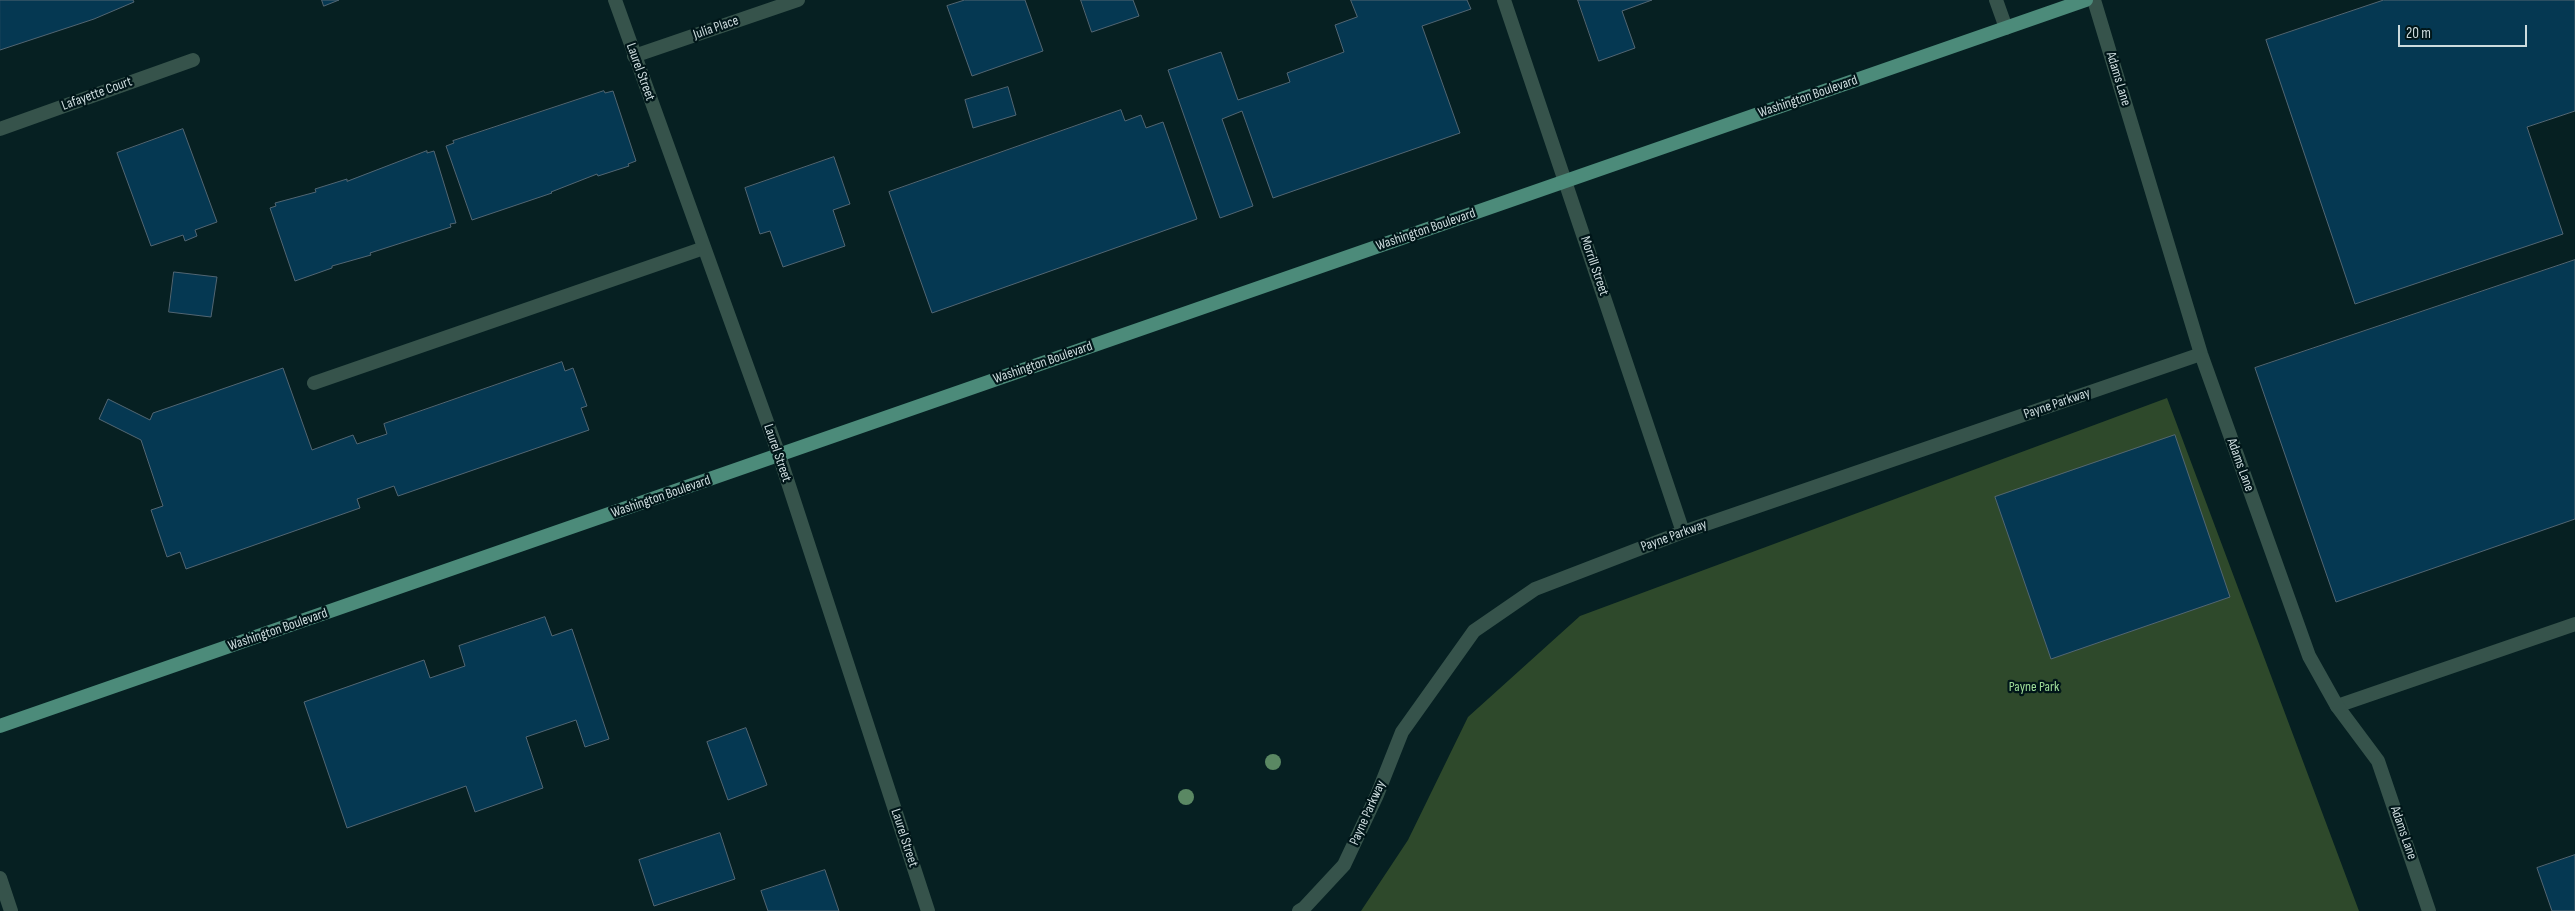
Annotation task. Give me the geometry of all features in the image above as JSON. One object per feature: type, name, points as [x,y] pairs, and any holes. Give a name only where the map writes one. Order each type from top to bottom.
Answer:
[{"type":"main road","name":"Washington Boulevard","points":[[0,726],[2086,0]]},
{"type":"street","name":"Laurel Street","points":[[615,0],[779,456],[928,911]]},
{"type":"street","name":"Julia Place","points":[[634,56],[798,0]]},
{"type":"street","name":"Morrill Street","points":[[1504,0],[1683,532]]},
{"type":"street","points":[[1996,0],[2006,28]]},
{"type":"street","name":"Adams Lane","points":[[2094,0],[2201,354],[2309,656],[2337,706],[2378,761],[2429,911]]},
{"type":"street","name":"Lafayette Court","points":[[0,129],[193,60]]},
{"type":"street","points":[[314,383],[704,248]]},
{"type":"street","name":"Payne Parkway","points":[[1299,911],[1304,908],[1344,864],[1377,795],[1402,732],[1474,631],[1535,589],[1683,532],[2201,354]]},
{"type":"street","points":[[2337,706],[2575,624]]},
{"type":"street","points":[[0,878],[11,911]]},
{"type":"green space","name":"Payne Park","points":[[2167,398],[2359,911],[1361,911],[1408,840],[1468,717],[1580,616]]},
{"type":"building","points":[[0,0],[133,0],[134,2],[94,19],[0,50]]},
{"type":"building","points":[[322,0],[339,0],[324,6]]},
{"type":"building","points":[[965,0],[1025,0],[1043,51],[972,76],[947,6]]},
{"type":"building","points":[[1081,0],[1133,0],[1139,16],[1092,32]]},
{"type":"building","points":[[1351,0],[1467,0],[1471,9],[1422,26],[1460,133],[1273,198],[1242,111],[1222,119],[1253,206],[1220,218],[1168,70],[1221,52],[1238,100],[1290,82],[1287,73],[1344,52],[1335,25],[1357,17]]},
{"type":"building","points":[[1578,0],[1652,0],[1622,11],[1635,48],[1599,61]]},
{"type":"building","points":[[2384,0],[2575,0],[2575,111],[2527,127],[2563,234],[2355,304],[2266,40]]},
{"type":"building","points":[[1008,87],[1016,115],[973,128],[965,100]]},
{"type":"building","points":[[604,91],[605,93],[613,91],[636,161],[628,164],[629,166],[598,176],[597,174],[552,193],[472,220],[446,146],[454,143],[453,141]]},
{"type":"building","points":[[1121,110],[1125,121],[1141,115],[1146,128],[1163,122],[1197,219],[932,313],[889,192]]},
{"type":"building","points":[[183,129],[217,222],[195,230],[197,236],[185,241],[183,235],[151,246],[117,153]]},
{"type":"building","points":[[427,151],[427,153],[434,151],[456,223],[450,224],[451,227],[370,253],[371,255],[332,266],[332,268],[295,281],[270,208],[276,206],[275,203],[316,192],[315,189],[347,179],[347,181]]},
{"type":"building","points":[[834,157],[850,204],[833,210],[845,246],[783,267],[770,231],[760,234],[745,188]]},
{"type":"building","points":[[2575,260],[2575,519],[2336,602],[2255,368]]},
{"type":"building","points":[[174,272],[217,277],[211,317],[169,312]]},
{"type":"building","points":[[562,362],[565,371],[573,368],[587,406],[581,408],[589,430],[398,496],[394,486],[357,499],[360,508],[186,569],[180,552],[167,557],[151,510],[163,506],[141,440],[99,419],[108,399],[150,420],[153,413],[283,368],[312,450],[353,435],[357,444],[387,434],[384,424]]},
{"type":"building","points":[[2175,435],[2230,597],[2051,659],[1995,497]]},
{"type":"building","points":[[545,617],[552,636],[572,629],[609,739],[585,747],[576,720],[526,737],[543,788],[475,812],[466,786],[347,828],[304,702],[424,660],[430,678],[465,666],[459,646]]},
{"type":"building","points":[[746,728],[767,785],[728,800],[707,742]]},
{"type":"building","points":[[720,833],[735,879],[654,906],[639,860]]},
{"type":"building","points":[[2575,855],[2575,911],[2552,911],[2537,868]]},
{"type":"building","points":[[825,870],[839,911],[768,911],[761,891]]}]
